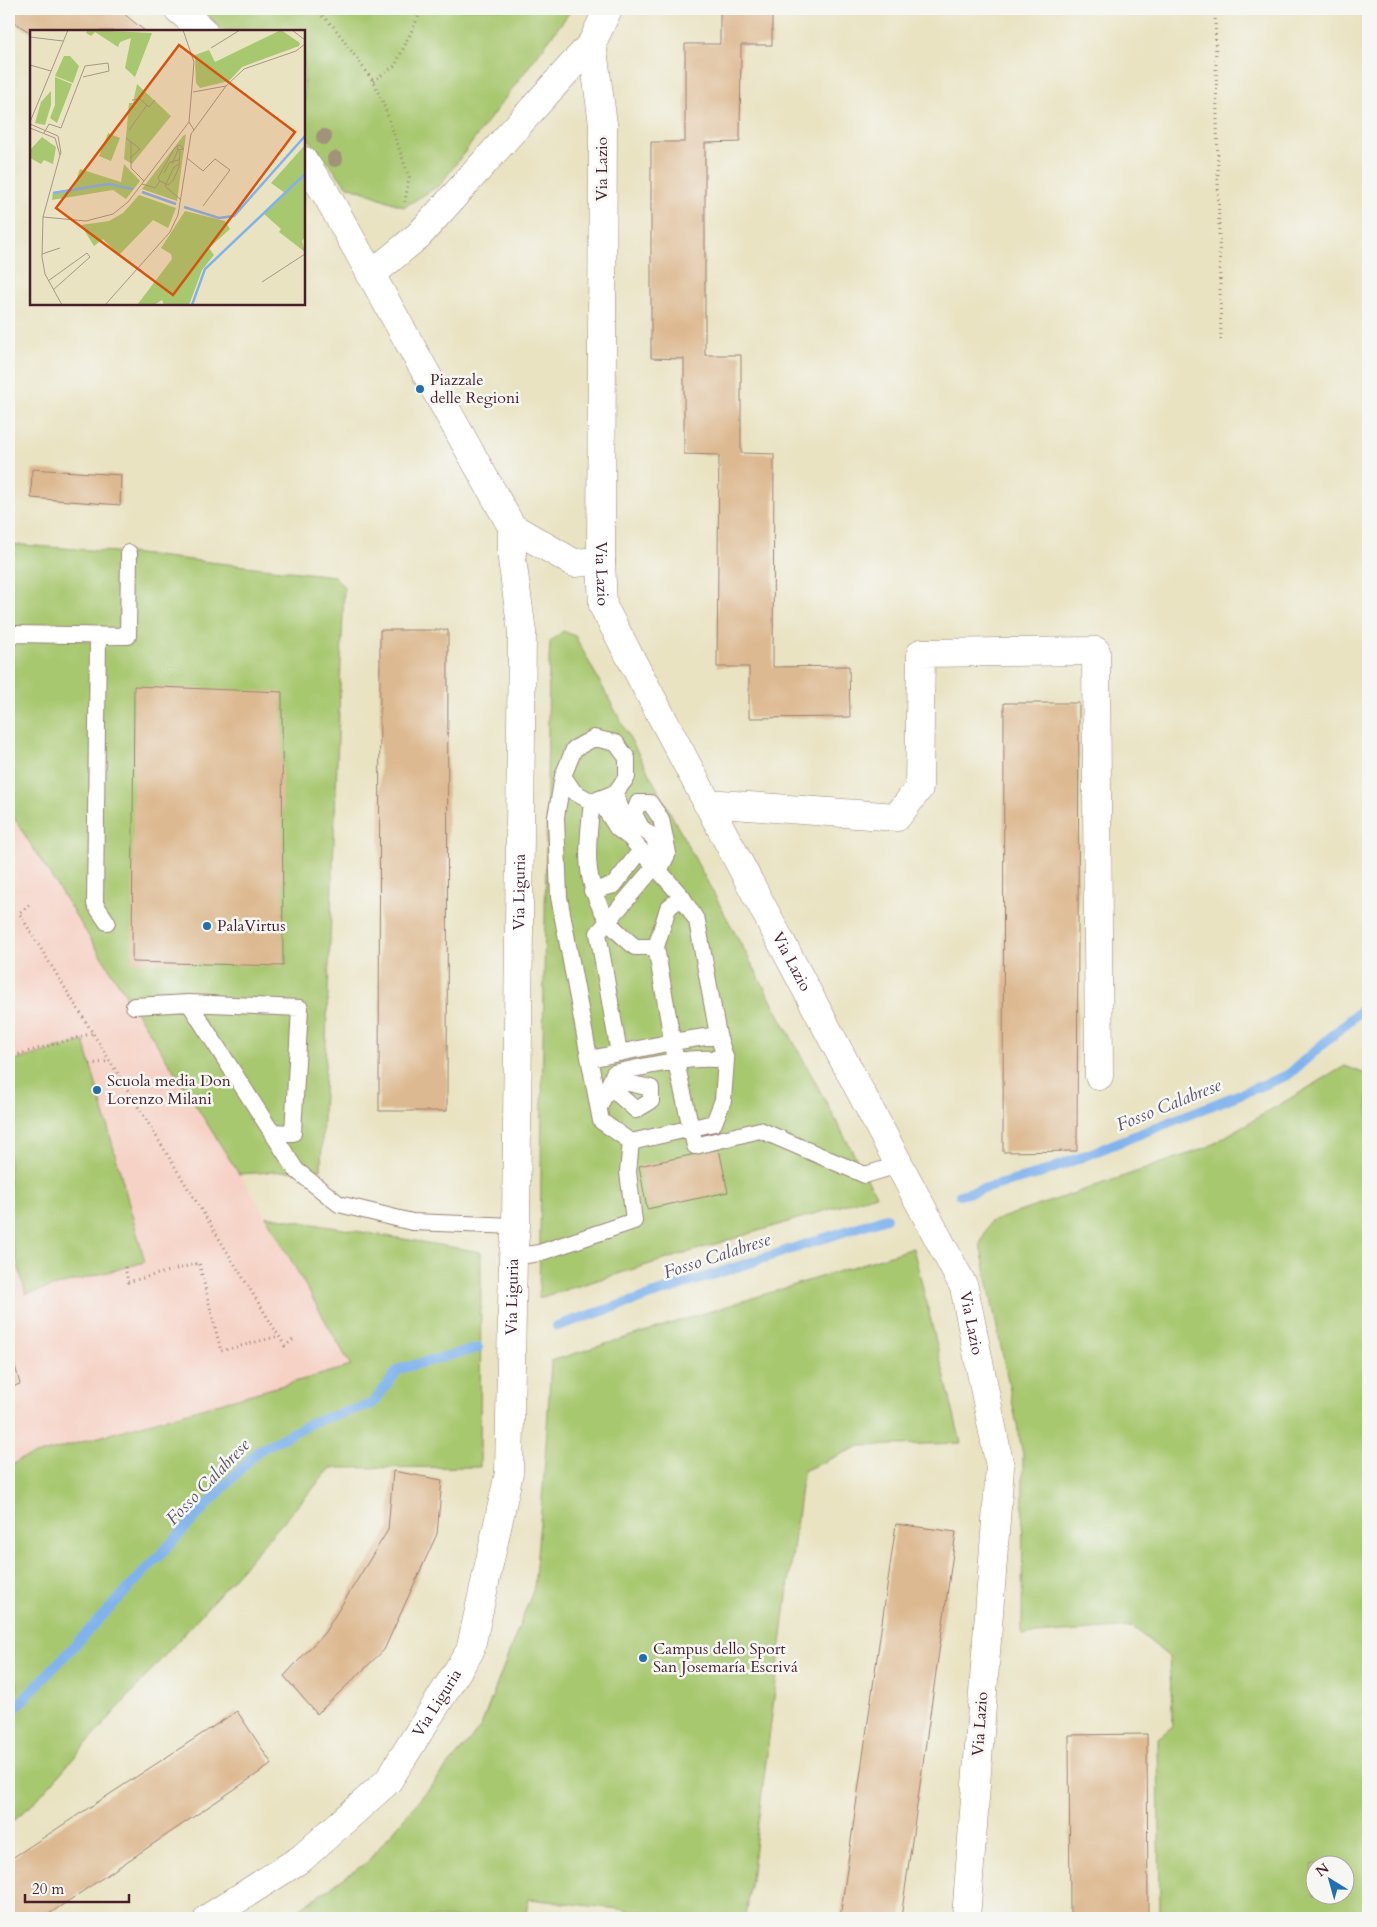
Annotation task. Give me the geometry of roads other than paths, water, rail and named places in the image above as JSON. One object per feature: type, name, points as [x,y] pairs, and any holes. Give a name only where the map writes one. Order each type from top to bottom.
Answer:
[{"type":"street","points":[[178,9],[202,30]]},
{"type":"street","points":[[370,275],[419,235],[592,43],[608,9]]},
{"type":"street","name":"Via Lazio","points":[[592,43],[603,124],[588,562],[603,606],[964,1287],[1000,1467],[966,1918]]},
{"type":"street","points":[[305,162],[326,194],[512,527],[588,562]]},
{"type":"street","name":"Via Liguria","points":[[208,1918],[302,1858],[388,1782],[470,1651],[510,1473],[513,1257],[516,1226],[522,632],[512,559],[512,527]]},
{"type":"street","points":[[707,803],[897,817],[919,788],[920,653],[1096,651],[1100,1076]]},
{"type":"lane","points":[[11,635],[128,636],[129,553]]},
{"type":"lane","points":[[98,637],[95,904],[107,922]]},
{"type":"lane","points":[[556,817],[592,800],[615,793],[627,777],[627,758],[616,743],[594,738],[574,748],[563,776],[556,817],[559,897],[601,1121],[631,1142],[714,1123],[723,1100],[726,1060],[718,1035],[697,921],[682,897],[637,845],[617,828],[592,800],[574,792],[563,776]]},
{"type":"lane","points":[[615,793],[637,845]]},
{"type":"lane","points":[[592,800],[587,847],[592,891],[608,922],[635,947],[656,947]]},
{"type":"lane","points":[[592,891],[614,885],[637,845]]},
{"type":"lane","points":[[619,1053],[598,933],[655,867]]},
{"type":"lane","points":[[682,897],[668,908],[656,947],[672,1042],[695,1146],[760,1130],[865,1175],[898,1164]]},
{"type":"lane","points":[[189,1003],[296,1170],[338,1204],[412,1222],[516,1226]]},
{"type":"lane","points":[[134,1006],[189,1003],[300,1008],[293,1133],[272,1132]]},
{"type":"lane","points":[[590,1059],[672,1042],[718,1035]]},
{"type":"lane","points":[[599,1108],[614,1073],[619,1077],[676,1062],[714,1058],[726,1060]]},
{"type":"lane","points":[[513,1257],[539,1253],[634,1221],[628,1172],[631,1142]]},
{"type":"waterway","name":"Fosso Calabrese","points":[[960,1195],[1039,1174],[1288,1075],[1368,1004]]},
{"type":"waterway","name":"Fosso Calabrese","points":[[557,1326],[886,1218]]},
{"type":"waterway","name":"Fosso Calabrese","points":[[9,1715],[258,1451],[313,1422],[372,1404],[399,1369],[478,1348]]},
{"type":"place","name":"Piazzale delle Regioni","points":[[420,389]]},
{"type":"place","name":"PalaVirtus","points":[[207,926]]},
{"type":"place","name":"Scuola media Don Lorenzo Milani","points":[[97,1090]]},
{"type":"place","name":"Campus dello Sport San Josemaría Escrivá","points":[[643,1658]]}]
